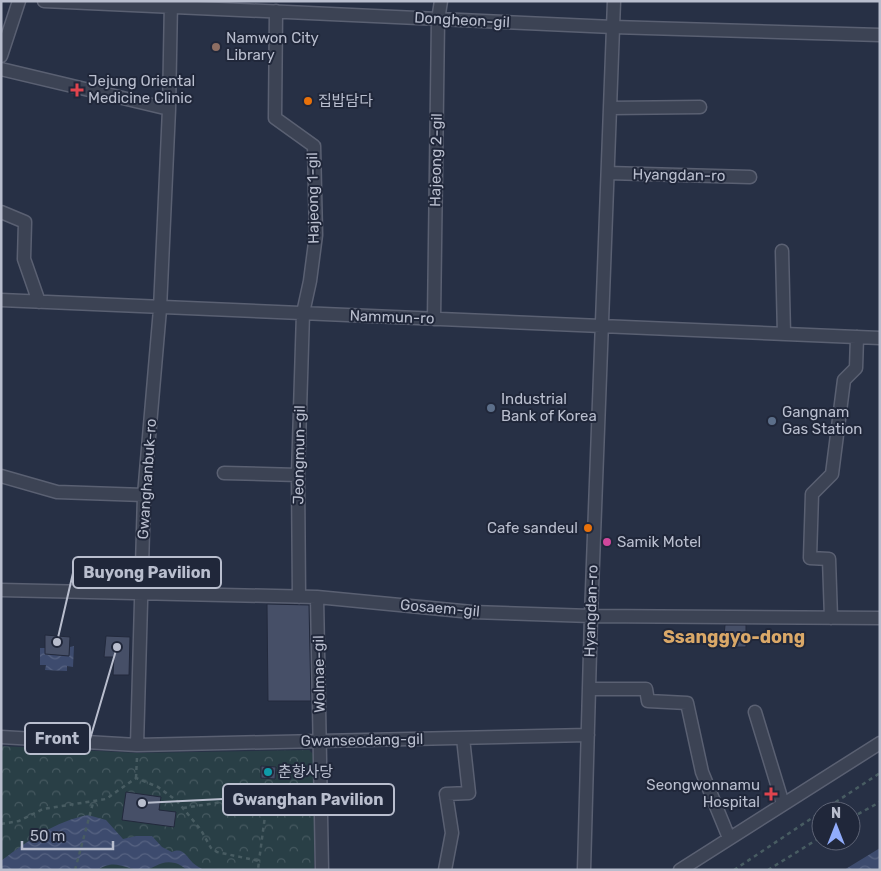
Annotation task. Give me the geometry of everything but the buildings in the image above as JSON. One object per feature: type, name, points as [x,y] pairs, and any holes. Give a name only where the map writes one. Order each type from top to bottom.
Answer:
[{"type":"street","points":[[1,56],[19,1]]},
{"type":"street","name":"Dongheon-gil","points":[[44,1],[171,4],[438,20],[880,35]]},
{"type":"street","name":"Hajeong 2-gil","points":[[434,319],[438,20],[441,1]]},
{"type":"street","name":"Hyangdan-ro","points":[[584,870],[591,616],[614,1]]},
{"type":"street","name":"Gwanghanbuk-ro","points":[[137,745],[144,495],[160,309],[169,108],[171,4]]},
{"type":"street","name":"Hajeong 1-gil","points":[[276,11],[275,118],[314,146],[316,235],[303,313]]},
{"type":"street","points":[[1,69],[169,108]]},
{"type":"street","points":[[610,108],[700,107]]},
{"type":"street","name":"Hyangdan-ro","points":[[608,173],[750,177]]},
{"type":"street","points":[[1,212],[24,222],[24,258],[39,302]]},
{"type":"street","points":[[782,251],[784,334]]},
{"type":"street","name":"Nammun-ro","points":[[1,300],[160,309],[303,313],[880,338]]},
{"type":"street","name":"Jeongmun-gil","points":[[299,597],[298,475],[303,313]]},
{"type":"street","points":[[831,618],[829,560],[810,558],[812,494],[832,474],[844,380],[856,368],[857,337]]},
{"type":"street","points":[[224,473],[298,475]]},
{"type":"street","points":[[1,476],[57,492],[144,495]]},
{"type":"street","name":"Gosaem-gil","points":[[1,590],[317,597],[472,612],[591,616],[880,618]]},
{"type":"street","name":"Wolmae-gil","points":[[317,597],[322,870]]},
{"type":"street","points":[[589,689],[646,689],[648,701],[687,703],[702,772],[730,838]]},
{"type":"street","points":[[755,712],[783,804]]},
{"type":"street","name":"Gwanseodang-gil","points":[[137,745],[588,736]]},
{"type":"street","points":[[1,737],[137,745]]},
{"type":"street","points":[[445,870],[452,834],[446,794],[469,793],[463,738]]},
{"type":"street","points":[[680,870],[880,743]]},
{"type":"path","points":[[136,778],[137,745]]},
{"type":"path","points":[[837,801],[880,773]]},
{"type":"path","points":[[2,825],[18,822],[43,810],[106,800],[136,778]]},
{"type":"path","points":[[136,778],[158,787],[177,801],[201,830],[211,848],[217,852],[259,861]]},
{"type":"path","points":[[183,808],[248,798],[267,802],[258,870]]},
{"type":"path","points":[[75,870],[91,816],[93,802]]},
{"type":"path","points":[[861,812],[880,802]]},
{"type":"path","points":[[734,870],[811,818]]},
{"type":"path","points":[[768,870],[811,843]]},
{"type":"green space","points":[[1,746],[137,753],[309,750],[314,755],[314,870],[1,870]]},
{"type":"water","points":[[74,646],[73,667],[67,666],[67,671],[45,670],[46,665],[40,665],[40,648],[45,648],[45,654],[69,656],[70,647]]},
{"type":"water","points":[[88,815],[106,820],[123,839],[136,836],[152,836],[162,847],[172,852],[182,851],[194,864],[204,870],[188,870],[179,864],[170,862],[145,870],[110,865],[97,870],[1,870],[1,861],[32,839],[53,827]]},
{"type":"water","points":[[880,848],[880,870],[844,870]]},
{"type":"place","name":"Namwon City Library","points":[[216,47]]},
{"type":"place","name":"Jejung Oriental Medicine Clinic","points":[[77,90]]},
{"type":"place","name":"집밥담다","points":[[308,101]]},
{"type":"place","name":"Industrial Bank of Korea","points":[[491,408]]},
{"type":"place","name":"Gangnam Gas Station","points":[[772,421]]},
{"type":"place","name":"Cafe sandeul","points":[[588,528]]},
{"type":"place","name":"Samik Motel","points":[[607,542]]},
{"type":"place","name":"Buyong Pavilion","points":[[57,642]]},
{"type":"place","name":"Front","points":[[117,647]]},
{"type":"place","name":"춘향사당","points":[[268,772]]},
{"type":"place","name":"Seongwonnamu Hospital","points":[[771,794]]},
{"type":"place","name":"Gwanghan Pavilion","points":[[142,803]]},
{"type":"district","name":"Ssanggyo-dong","points":[[734,637]]}]
